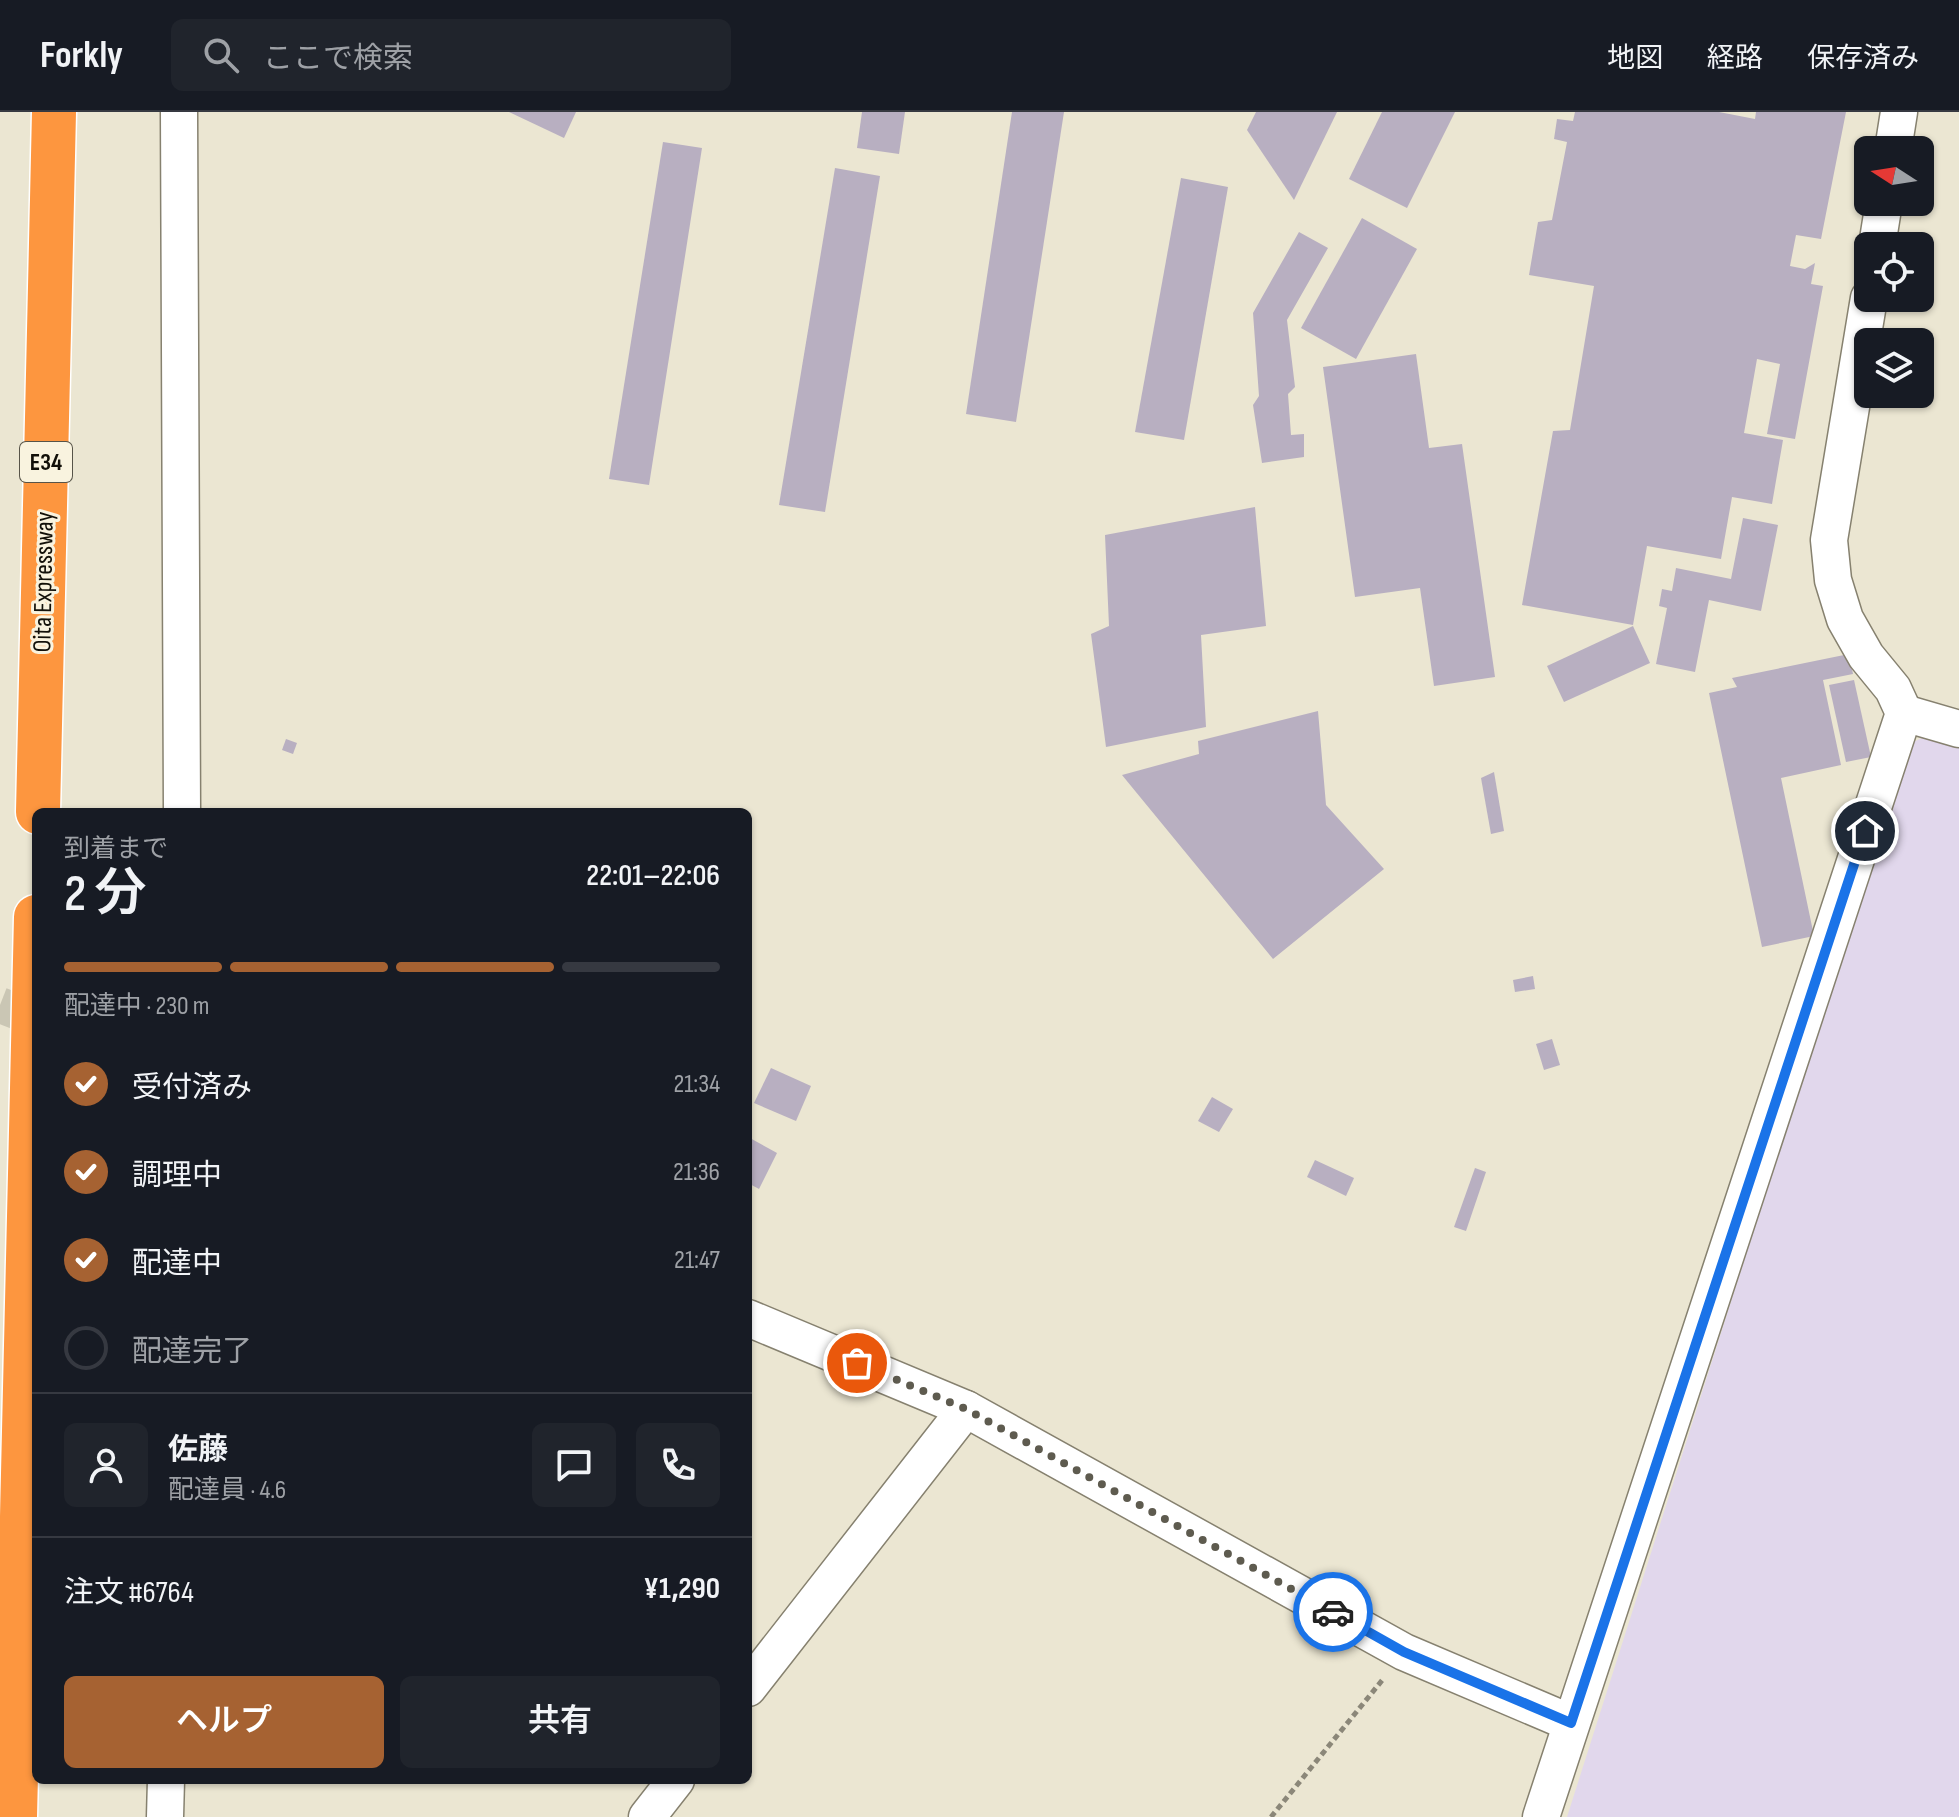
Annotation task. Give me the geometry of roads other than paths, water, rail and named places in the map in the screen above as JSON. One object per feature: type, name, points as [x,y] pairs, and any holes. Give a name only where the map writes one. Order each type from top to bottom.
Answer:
[{"type":"highway","name":"Oita Expressway","points":[[38,808],[54,112]]},
{"type":"highway","points":[[15,1817],[32,1088]]},
{"type":"street","points":[[179,112],[182,808]]},
{"type":"street","points":[[1895,136],[1899,112]]},
{"type":"street","points":[[1541,1817],[1904,713],[1893,689],[1866,656],[1845,619],[1833,580],[1829,540],[1867,312]]},
{"type":"street","points":[[1904,713],[1959,729]]},
{"type":"street","points":[[752,1320],[966,1409],[1404,1652],[1571,1723]]},
{"type":"street","points":[[752,1683],[966,1409]]},
{"type":"street","points":[[165,1817],[166,1784]]},
{"type":"street","points":[[647,1817],[673,1784]]},
{"type":"tunnel","points":[[0,1005],[32,1017]]}]
